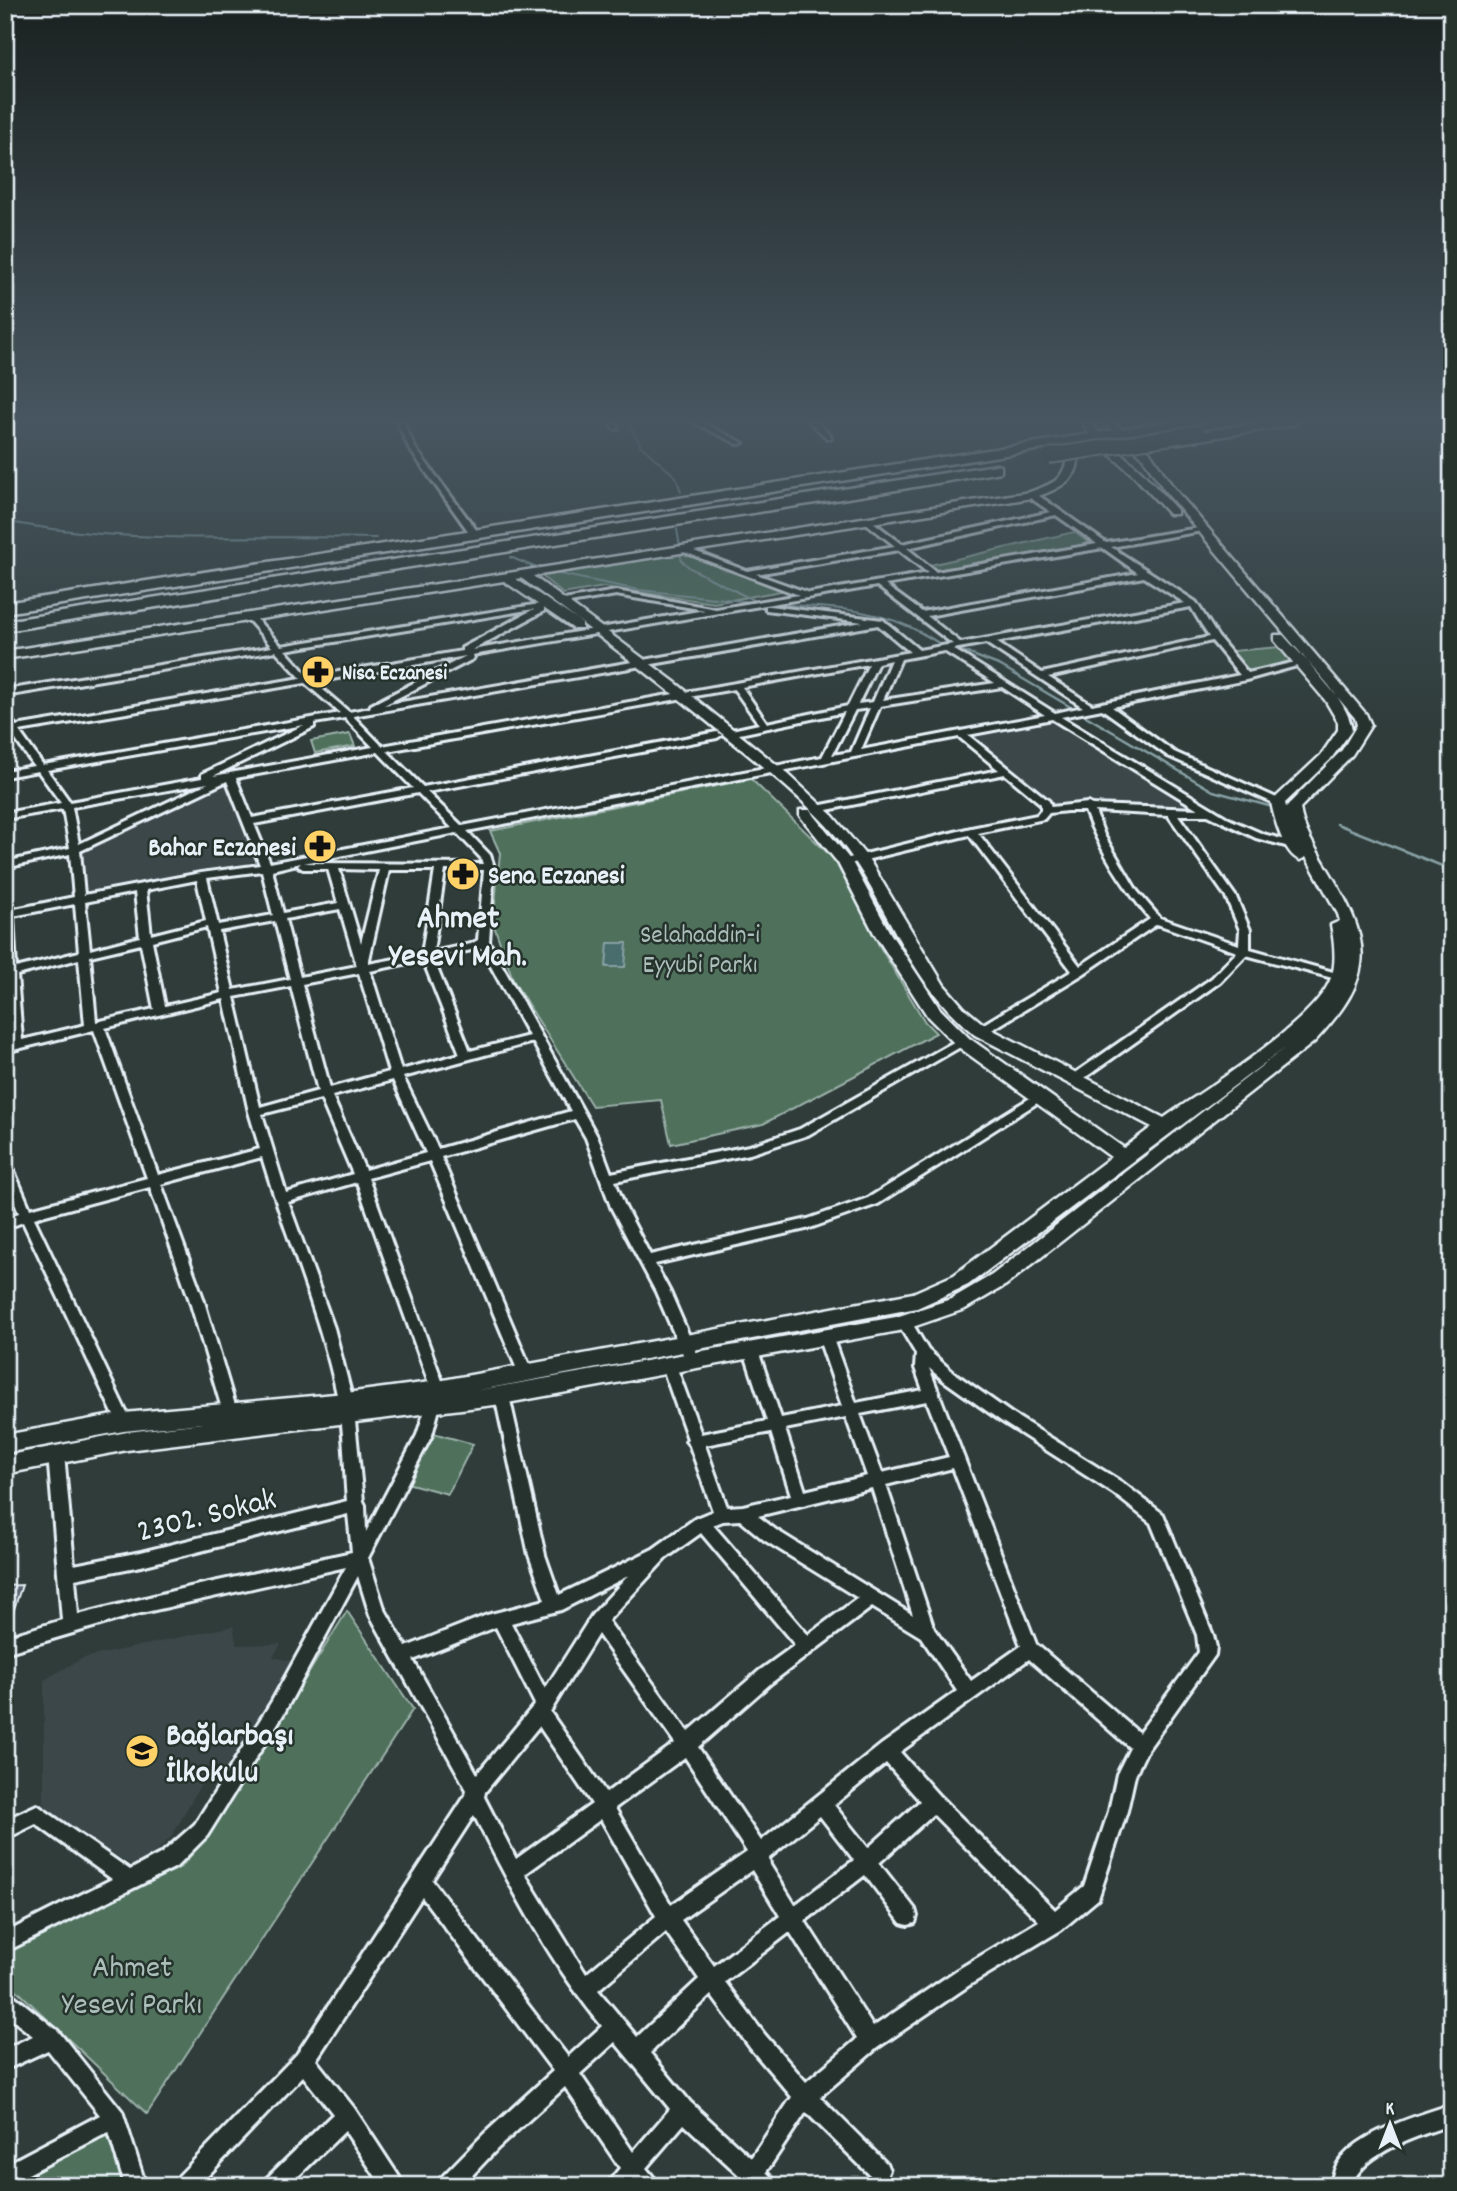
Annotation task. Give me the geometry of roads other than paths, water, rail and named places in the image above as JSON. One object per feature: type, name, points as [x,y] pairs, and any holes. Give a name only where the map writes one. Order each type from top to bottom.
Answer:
[{"type":"highway","points":[[5,623],[572,523]]},
{"type":"highway","points":[[5,611],[590,523]]},
{"type":"highway","points":[[5,623],[659,523]]},
{"type":"highway","points":[[5,611],[316,559],[481,539]]},
{"type":"highway","points":[[334,574],[481,539]]},
{"type":"main road","points":[[5,655],[509,579],[855,523]]},
{"type":"main road","points":[[436,1397],[526,1374],[690,1353],[751,1351],[826,1339],[904,1322],[958,1304],[999,1280],[1308,1038],[1340,1005],[1348,990],[1354,951],[1346,913],[1301,836],[1293,807],[1347,752],[1364,725],[1356,709],[1189,523]]},
{"type":"main road","points":[[5,1465],[127,1441],[347,1408],[436,1397],[502,1396],[669,1366],[690,1353],[917,1300],[961,1280],[1165,1126],[1306,1024],[1329,996],[1340,977],[1342,941],[1335,912],[1282,824],[1278,802],[1324,759],[1345,731],[1343,717],[1191,523]]},
{"type":"main road","points":[[525,576],[564,602],[595,632],[817,809],[862,858],[929,978],[962,1017],[981,1031],[1165,1126]]},
{"type":"main road","points":[[509,579],[547,606],[595,632]]},
{"type":"main road","points":[[766,771],[814,821],[845,862],[889,944],[934,1013],[963,1042],[1124,1157]]},
{"type":"main road","points":[[5,1444],[124,1422],[230,1412],[347,1408]]},
{"type":"street","points":[[469,523],[481,539]]},
{"type":"street","points":[[872,523],[934,574]]},
{"type":"street","points":[[747,573],[901,547],[1010,523]]},
{"type":"street","points":[[1072,523],[1145,575],[1192,604],[1214,638],[1246,677]]},
{"type":"street","points":[[9,730],[1196,530]]},
{"type":"street","points":[[683,550],[810,596]]},
{"type":"street","points":[[921,615],[1145,575]]},
{"type":"street","points":[[879,584],[959,645]]},
{"type":"street","points":[[564,602],[615,593],[723,611]]},
{"type":"street","points":[[5,816],[1192,604]]},
{"type":"street","points":[[5,693],[547,606]]},
{"type":"street","points":[[455,655],[547,606]]},
{"type":"street","points":[[755,606],[880,622],[916,653]]},
{"type":"street","points":[[250,617],[307,680],[346,714],[378,750],[478,846],[489,867],[483,942],[592,1139],[618,1207],[690,1353]]},
{"type":"street","points":[[5,774],[880,622]]},
{"type":"street","points":[[1039,676],[1214,638]]},
{"type":"street","points":[[987,640],[1087,709]]},
{"type":"street","points":[[945,648],[1210,812],[1253,835],[1272,842],[1293,845]]},
{"type":"street","points":[[365,712],[480,651]]},
{"type":"street","points":[[855,753],[897,657]]},
{"type":"street","points":[[826,758],[875,662]]},
{"type":"street","points":[[483,942],[474,947],[227,995],[11,1046],[6,914],[201,876],[266,867],[1104,706],[1300,664]]},
{"type":"street","points":[[247,822],[851,708],[1005,684]]},
{"type":"street","points":[[737,686],[765,726]]},
{"type":"street","points":[[1104,706],[1171,754],[1278,802]]},
{"type":"street","points":[[192,783],[327,717]]},
{"type":"street","points":[[5,718],[9,730],[67,805],[75,850],[83,955],[95,1026],[196,1298],[230,1412]]},
{"type":"street","points":[[845,862],[1040,817],[1046,810],[1046,803],[960,733]]},
{"type":"street","points":[[817,809],[1007,771]]},
{"type":"street","points":[[5,1943],[169,1860],[201,1830],[278,1707],[334,1608],[424,1435],[436,1397],[361,1177],[325,1094],[266,867],[230,776]]},
{"type":"street","points":[[5,865],[75,850],[230,776]]},
{"type":"street","points":[[1046,810],[1088,806],[1210,812]]},
{"type":"street","points":[[1088,806],[1099,835],[1133,892],[1156,920],[1244,951],[1340,977]]},
{"type":"street","points":[[1075,1079],[1216,981],[1244,951],[1245,930],[1231,898],[1171,812]]},
{"type":"street","points":[[971,831],[1079,972]]},
{"type":"street","points":[[266,867],[489,867]]},
{"type":"street","points":[[333,868],[396,1074],[433,1154],[526,1374]]},
{"type":"street","points":[[440,868],[427,956],[466,1055]]},
{"type":"street","points":[[362,968],[384,869]]},
{"type":"street","points":[[201,876],[255,1112],[281,1199],[327,1328],[347,1408],[360,1557],[376,1610],[476,1794],[513,1872],[584,1989],[683,2109],[754,2181],[805,2096],[870,2041],[964,1977],[1054,1923],[1091,1892],[1118,1811],[1126,1774],[1140,1746],[1207,1655],[1208,1647],[1164,1530],[1146,1508],[1006,1417],[923,1354],[904,1322]]},
{"type":"street","points":[[139,888],[160,1010]]},
{"type":"street","points":[[8,973],[146,939],[344,905]]},
{"type":"street","points":[[981,1031],[1079,972],[1156,920]]},
{"type":"street","points":[[255,1112],[535,1038]]},
{"type":"street","points":[[607,1178],[750,1150],[804,1132],[963,1042]]},
{"type":"street","points":[[646,1261],[810,1223],[873,1201],[1039,1098]]},
{"type":"street","points":[[281,1199],[576,1114]]},
{"type":"street","points":[[5,1224],[26,1215],[267,1151]]},
{"type":"street","points":[[5,1164],[26,1215],[124,1422]]},
{"type":"street","points":[[826,1339],[913,1582],[927,1632],[968,1692]]},
{"type":"street","points":[[751,1351],[800,1498]]},
{"type":"street","points":[[923,1354],[922,1368],[1030,1648],[1140,1746]]},
{"type":"street","points":[[669,1366],[722,1514]]},
{"type":"street","points":[[694,1441],[932,1394]]},
{"type":"street","points":[[502,1396],[537,1555],[555,1605]]},
{"type":"street","points":[[56,1454],[71,1624]]},
{"type":"street","points":[[401,1657],[442,1638],[555,1605],[660,1553],[702,1523],[722,1514],[743,1513],[957,1461]]},
{"type":"street","name":"2302. Sokak","points":[[68,1573],[141,1559],[357,1505]]},
{"type":"street","points":[[743,1513],[770,1535],[821,1564],[870,1599],[927,1632]]},
{"type":"street","points":[[702,1523],[807,1646]]},
{"type":"street","points":[[183,2186],[304,2061],[422,1882],[476,1794],[542,1708],[598,1620],[660,1553]]},
{"type":"street","points":[[5,1645],[71,1624],[193,1592],[360,1557]]},
{"type":"street","points":[[513,1872],[687,1745],[765,1677],[870,1599]]},
{"type":"street","points":[[500,1619],[542,1708],[604,1806],[668,1917],[758,2042],[805,2096],[879,2170]]},
{"type":"street","points":[[598,1620],[687,1745],[759,1854],[761,1868],[870,2041]]},
{"type":"street","points":[[584,1989],[668,1917],[759,1854],[887,1751],[1030,1648]]},
{"type":"street","points":[[887,1751],[933,1802],[1054,1923]]},
{"type":"street","points":[[635,2053],[712,1980],[866,1862],[933,1802]]},
{"type":"street","points":[[823,1805],[908,1916]]},
{"type":"street","points":[[5,1830],[37,1814],[129,1880]]},
{"type":"street","points":[[422,1882],[566,2071],[632,2168],[648,2186]]},
{"type":"street","points":[[5,2001],[51,2038],[115,2118],[136,2186]]},
{"type":"street","points":[[447,2186],[491,2141],[615,2028]]},
{"type":"street","points":[[5,2060],[51,2038]]},
{"type":"street","points":[[304,2061],[347,2115],[396,2186]]},
{"type":"street","points":[[618,2186],[683,2109]]},
{"type":"street","points":[[1340,2186],[1341,2176],[1356,2157],[1395,2136],[1452,2114]]},
{"type":"street","points":[[273,2186],[347,2115]]},
{"type":"street","points":[[5,2176],[115,2118]]},
{"type":"water","points":[[608,943],[627,943],[625,967],[606,967]]},
{"type":"waterway","points":[[18,523],[97,534],[143,536],[376,538]]},
{"type":"waterway","points":[[677,529],[680,547]]},
{"type":"waterway","points":[[680,553],[682,561],[690,568],[753,600]]},
{"type":"waterway","points":[[510,557],[539,569]]},
{"type":"waterway","points":[[559,574],[639,590],[753,602]]},
{"type":"waterway","points":[[787,605],[858,611],[909,626],[925,635]]},
{"type":"waterway","points":[[922,633],[942,645]]},
{"type":"waterway","points":[[962,651],[1001,666],[1213,791],[1269,806]]},
{"type":"waterway","points":[[1337,824],[1452,870]]},
{"type":"place","name":"Nisa Eczanesi","points":[[318,672]]},
{"type":"place","name":"Bahar Eczanesi","points":[[320,846]]},
{"type":"place","name":"Sena Eczanesi","points":[[463,874]]},
{"type":"place","name":"Bağlarbaşı İlkokulu","points":[[142,1751]]},
{"type":"district","name":"Ahmet Yesevi Mah.","points":[[458,934]]},
{"type":"park label","name":"Selahaddin-i Eyyubi Parkı","points":[[700,948]]},
{"type":"park label","name":"Ahmet Yesevi Parkı","points":[[132,1984]]}]
